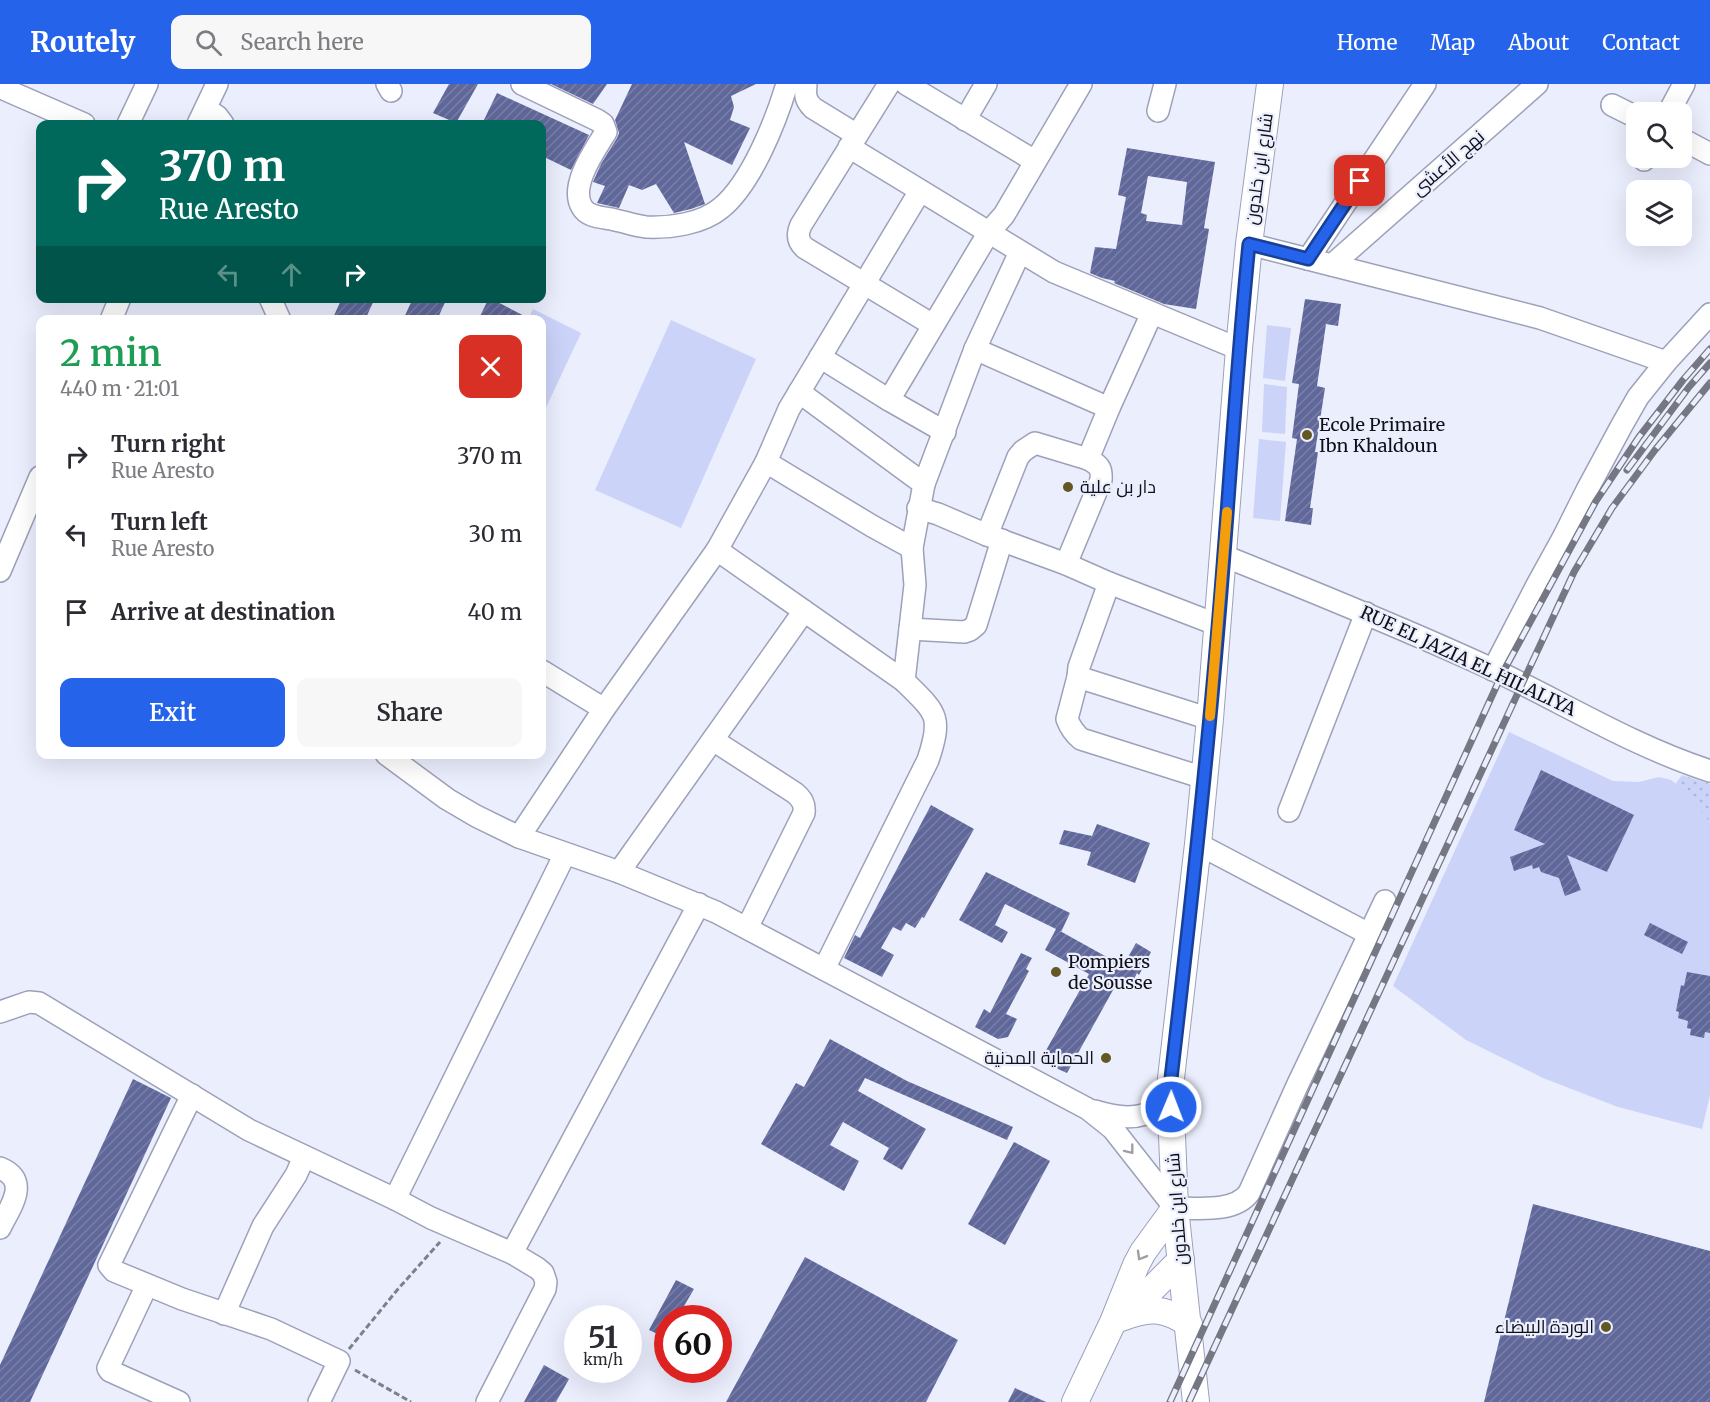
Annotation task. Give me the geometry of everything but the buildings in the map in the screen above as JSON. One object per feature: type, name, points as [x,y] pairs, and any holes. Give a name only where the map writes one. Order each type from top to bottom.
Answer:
[{"type":"main road","name":"شارع ابن خلدون","points":[[1196,1402],[1175,1208],[1170,1087],[1210,718],[1249,244],[1270,84]]},
{"type":"main road","points":[[1075,1402],[1113,1322],[1136,1265],[1175,1208]]},
{"type":"main road","points":[[1113,1322],[1148,1293],[1180,1260]]},
{"type":"main road","points":[[1113,1322],[1149,1310],[1163,1311],[1189,1324]]},
{"type":"street","points":[[130,120],[147,84]]},
{"type":"street","points":[[217,84],[202,117],[217,116],[220,120]]},
{"type":"street","points":[[522,84],[603,124],[606,132],[581,177],[579,197],[582,208],[590,215],[645,227],[697,221],[721,208],[745,182],[781,105],[787,84]]},
{"type":"street","points":[[806,84],[805,96],[808,103],[853,141],[920,191],[1054,272],[1239,349]]},
{"type":"street","points":[[889,84],[801,225],[798,237],[805,248],[933,325]]},
{"type":"street","points":[[906,84],[1035,161]]},
{"type":"street","points":[[965,120],[986,84]]},
{"type":"street","points":[[889,400],[988,232],[1004,215],[1081,84]]},
{"type":"street","points":[[1158,111],[1165,84]]},
{"type":"street","points":[[1308,259],[1425,84]]},
{"type":"street","name":"نهج الأعشى","points":[[1332,265],[1537,84]]},
{"type":"street","points":[[1674,102],[1684,84]]},
{"type":"street","points":[[6,90],[75,120]]},
{"type":"street","points":[[1612,105],[1626,112]]},
{"type":"street","points":[[1692,144],[1710,153]]},
{"type":"street","points":[[519,837],[604,709],[717,550],[766,462],[789,409],[920,191]]},
{"type":"street","points":[[1249,244],[1540,318],[1666,362]]},
{"type":"street","points":[[904,681],[915,585],[912,548],[924,483],[975,349],[1020,252]]},
{"type":"street","points":[[1088,459],[1152,313]]},
{"type":"street","points":[[1493,670],[1638,397],[1710,314]]},
{"type":"street","points":[[975,349],[1109,408]]},
{"type":"street","points":[[820,357],[945,432]]},
{"type":"street","points":[[799,392],[924,483]]},
{"type":"street","points":[[910,628],[964,632],[976,625],[995,538],[1018,457],[1035,443],[1088,459],[1098,465],[1102,471],[1101,480],[1066,564]]},
{"type":"street","points":[[766,462],[912,548]]},
{"type":"street","points":[[0,571],[36,486]]},
{"type":"street","points":[[918,508],[1218,625]]},
{"type":"street","points":[[717,550],[904,681],[933,712],[936,736],[928,760],[824,969]]},
{"type":"street","name":"RUE EL JAZIA EL HILALIYA","points":[[1224,556],[1366,613],[1493,670],[1637,742],[1710,771]]},
{"type":"street","points":[[1109,583],[1079,666],[1067,718],[1069,725],[1082,739],[1204,778]]},
{"type":"street","points":[[619,873],[804,611]]},
{"type":"street","points":[[1289,811],[1366,613]]},
{"type":"street","points":[[546,673],[604,709]]},
{"type":"street","points":[[1078,677],[1210,718]]},
{"type":"street","points":[[712,740],[795,793],[805,807],[747,928]]},
{"type":"street","points":[[393,759],[447,799],[476,816],[519,837],[699,904],[1088,1109],[1113,1129],[1175,1208],[1226,1207],[1241,1202],[1250,1193],[1297,1086],[1385,901]]},
{"type":"street","points":[[1198,844],[1369,934]]},
{"type":"street","points":[[395,1199],[565,854]]},
{"type":"street","points":[[512,1253],[699,904]]},
{"type":"street","points":[[0,1012],[29,1002],[39,1003],[249,1130],[431,1218],[512,1253],[537,1268],[543,1273],[546,1282],[545,1289],[486,1402]]},
{"type":"street","points":[[1088,1109],[1114,1117],[1133,1117],[1155,1108],[1170,1087]]},
{"type":"street","points":[[192,1095],[109,1265],[114,1271],[147,1285],[271,1329],[339,1360],[319,1402]]},
{"type":"street","points":[[224,1314],[263,1226],[296,1175],[304,1157]]},
{"type":"street","points":[[0,1168],[8,1171],[15,1178],[16,1195],[0,1228]]},
{"type":"street","points":[[147,1285],[108,1368],[110,1371],[179,1402]]},
{"type":"path","points":[[411,1402],[339,1360],[425,1258],[456,1228]]},
{"type":"shaded area","points":[[533,309],[545,315],[530,315]]},
{"type":"shaded area","points":[[546,316],[581,333],[546,407]]},
{"type":"shaded area","points":[[671,320],[756,359],[681,528],[595,490]]},
{"type":"shaded area","points":[[1267,325],[1291,328],[1285,381],[1263,378]]},
{"type":"shaded area","points":[[1264,384],[1287,387],[1285,434],[1262,432]]},
{"type":"shaded area","points":[[1259,439],[1286,442],[1280,521],[1253,518]]},
{"type":"shaded area","points":[[1509,732],[1613,781],[1639,782],[1659,777],[1671,780],[1681,787],[1710,823],[1710,1095],[1702,1129],[1618,1107],[1543,1078],[1466,1040],[1393,986]]},
{"type":"shaded area","points":[[1682,775],[1710,784],[1710,823],[1676,783]]},
{"type":"railway","points":[[1170,1402],[1502,674],[1596,501],[1639,437],[1710,349]]},
{"type":"railway","points":[[1627,470],[1689,387],[1710,363]]},
{"type":"railway","points":[[1189,1402],[1574,572],[1612,508],[1655,450],[1710,383]]},
{"type":"slow traffic","points":[[1210,716],[1227,512]]},
{"type":"place","name":"Ecole Primaire Ibn Khaldoun","points":[[1307,435]]},
{"type":"place","name":"دار بن علية","points":[[1068,487]]},
{"type":"place","name":"Pompiers de Sousse","points":[[1056,972]]},
{"type":"place","name":"الحماية المدنية","points":[[1106,1058]]},
{"type":"place","name":"الوردة البيضاء","points":[[1606,1327]]},
{"type":"route","points":[[1171,1107],[1170,1087],[1210,718],[1249,244],[1308,259],[1360,181]]}]
